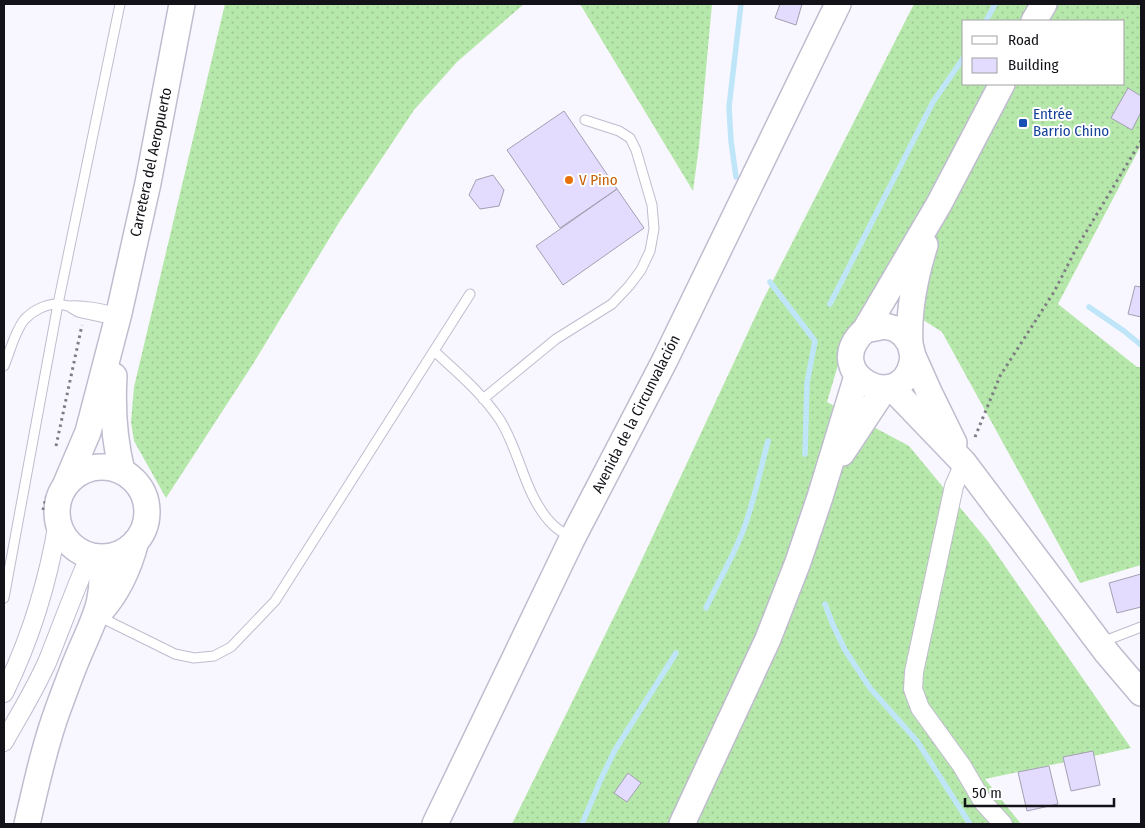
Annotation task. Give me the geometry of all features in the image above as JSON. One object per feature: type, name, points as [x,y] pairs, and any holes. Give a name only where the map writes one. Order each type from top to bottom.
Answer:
[{"type":"main road","name":"Carretera del Aeropuerto","points":[[65,486],[88,432],[118,317],[148,183],[182,4]]},
{"type":"main road","name":"Avenida de la Circunvalación","points":[[435,824],[572,539],[665,360],[838,4]]},
{"type":"main road","points":[[1035,20],[1044,4]]},
{"type":"main road","points":[[939,204],[914,285],[911,309],[909,373],[904,380],[888,387],[879,388],[871,386],[857,376],[852,367],[852,346],[865,330],[939,204],[1001,85]]},
{"type":"main road","name":"Carretera del Aeropuerto","points":[[118,317],[112,412],[122,471]]},
{"type":"main road","points":[[865,330],[885,326],[900,332],[911,350],[929,392],[964,462]]},
{"type":"main road","points":[[682,824],[768,639],[798,562],[822,492],[857,376]]},
{"type":"main road","points":[[888,387],[964,462],[1100,643],[1141,693]]},
{"type":"main road","points":[[822,492],[853,435],[888,387]]},
{"type":"main road","points":[[110,467],[122,471],[133,479],[141,490],[146,503],[147,517],[143,530],[136,541],[126,550],[114,555],[96,556],[80,550],[70,543],[58,522],[60,497],[65,486],[74,476],[85,470],[110,467]]},
{"type":"main road","points":[[27,824],[42,760],[77,658],[97,616],[122,581],[136,541]]},
{"type":"main road","points":[[96,556],[103,586],[97,616]]},
{"type":"street","points":[[964,462],[954,486],[914,672],[913,689],[920,708],[962,766],[983,802],[1003,824]]},
{"type":"street","points":[[4,693],[31,631],[43,595],[58,522]]},
{"type":"street","points":[[4,742],[48,660],[71,598],[96,556]]},
{"type":"lane","points":[[4,598],[58,304],[120,4]]},
{"type":"lane","points":[[483,399],[556,339],[612,304],[641,270],[650,251],[654,229],[652,205],[636,150],[630,138],[619,131],[585,120]]},
{"type":"lane","points":[[97,616],[175,654],[194,658],[214,656],[232,647],[275,601],[470,294]]},
{"type":"lane","points":[[4,366],[24,320],[45,306],[58,304],[68,306],[78,312],[118,317]]},
{"type":"lane","points":[[434,351],[468,382],[500,420],[535,501],[554,526],[572,539]]},
{"type":"lane","points":[[1100,643],[1141,627]]},
{"type":"path","points":[[964,462],[1000,376],[1054,292],[1077,247],[1141,141]]},
{"type":"green space","points":[[225,4],[524,4],[457,62],[414,110],[340,221],[253,364],[166,498],[134,441],[131,422],[134,387]]},
{"type":"green space","points":[[580,4],[712,4],[693,191]]},
{"type":"green space","points":[[914,4],[1141,4],[1141,145],[1058,304],[1137,367],[1141,367],[1141,565],[1080,583],[942,332],[875,289],[838,365],[827,402],[909,446],[987,540],[1131,748],[985,779],[1021,824],[512,824],[637,570],[764,298]]},
{"type":"building","points":[[780,4],[802,4],[796,25],[775,18]]},
{"type":"building","points":[[1128,88],[1141,96],[1141,112],[1132,130],[1111,118]]},
{"type":"building","points":[[564,111],[617,189],[560,228],[507,150]]},
{"type":"building","points":[[493,175],[504,190],[499,206],[480,209],[469,195],[476,180]]},
{"type":"building","points":[[617,189],[644,228],[563,285],[536,246]]},
{"type":"building","points":[[1135,286],[1141,287],[1141,317],[1128,314]]},
{"type":"building","points":[[1141,574],[1141,607],[1117,613],[1109,583]]},
{"type":"building","points":[[1093,751],[1100,785],[1071,791],[1063,757]]},
{"type":"building","points":[[1049,766],[1058,804],[1027,811],[1018,772]]},
{"type":"building","points":[[628,773],[641,783],[627,802],[614,793]]},
{"type":"waterway","points":[[736,177],[729,107],[741,4]]},
{"type":"waterway","points":[[987,20],[995,4]]},
{"type":"waterway","points":[[830,304],[933,102],[962,60]]},
{"type":"waterway","points":[[770,282],[815,341],[807,383],[805,454]]},
{"type":"waterway","points":[[1089,307],[1141,345]]},
{"type":"waterway","points":[[706,608],[743,531],[754,498],[768,441]]},
{"type":"waterway","points":[[825,604],[845,650],[870,688],[917,741],[970,824]]},
{"type":"waterway","points":[[582,824],[615,750],[676,653]]},
{"type":"place","name":"Entrée Barrio Chino","points":[[1023,123]]},
{"type":"place","name":"V Pino","points":[[569,180]]}]
